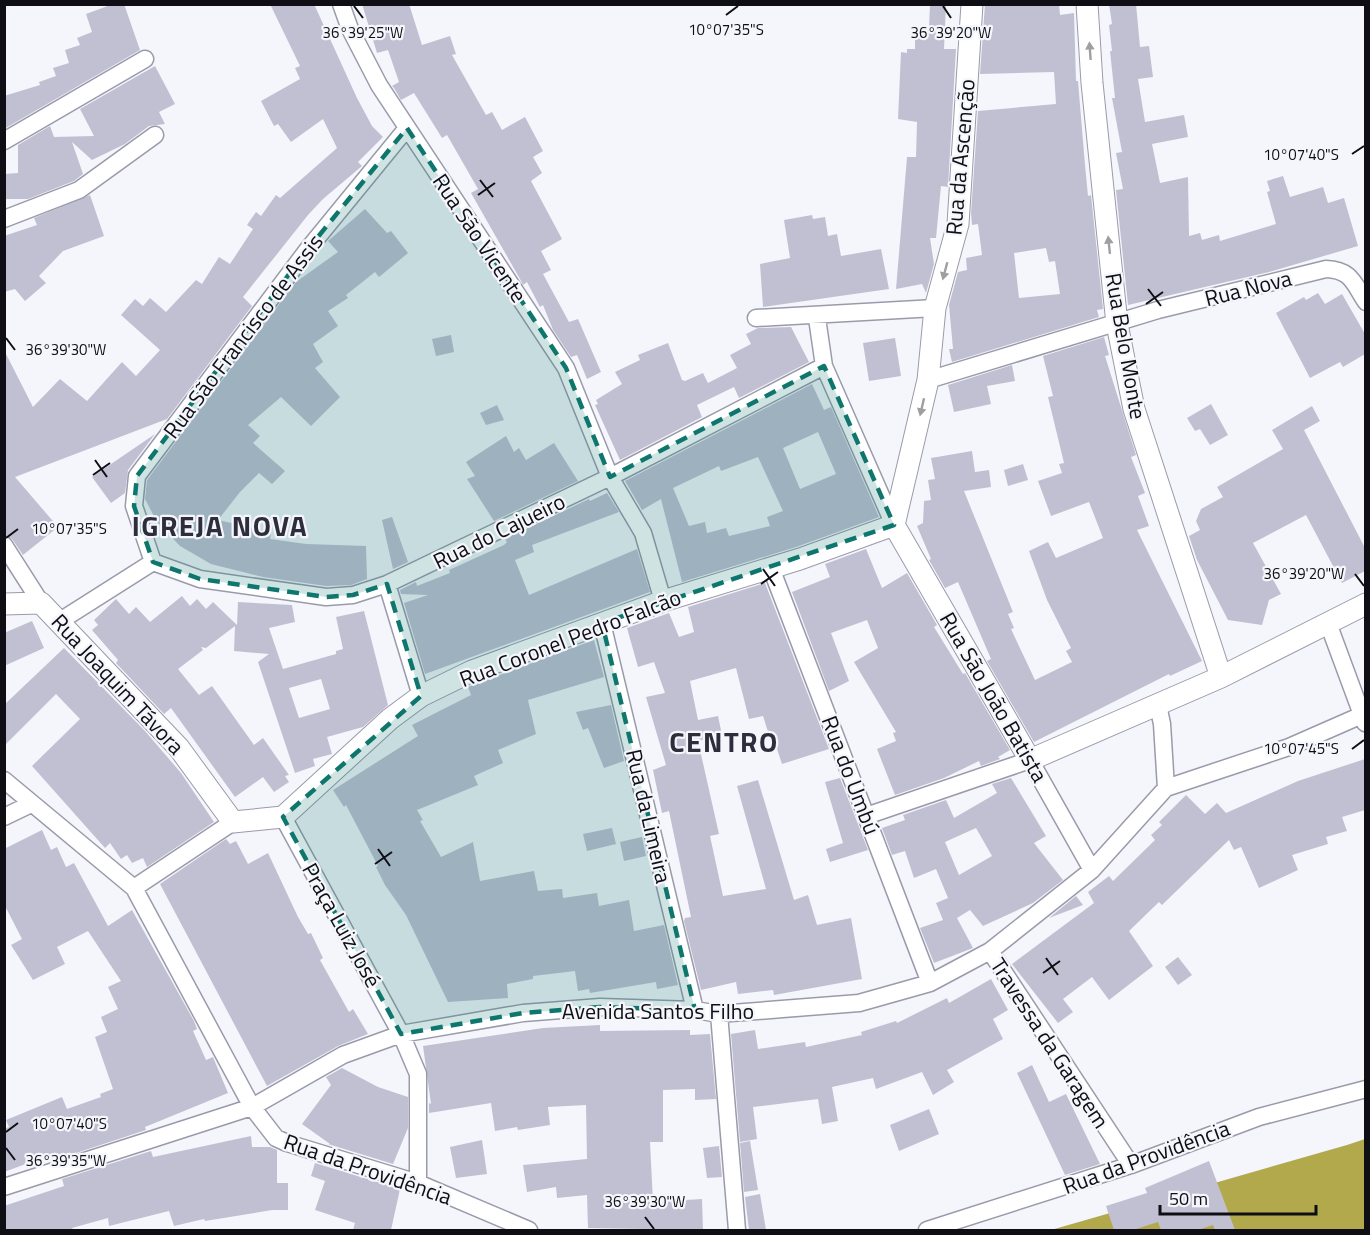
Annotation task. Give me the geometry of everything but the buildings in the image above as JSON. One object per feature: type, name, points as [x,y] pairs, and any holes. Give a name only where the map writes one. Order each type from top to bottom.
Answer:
[{"type":"street","name":"Rua São Vicente","points":[[341,4],[350,29],[379,85],[566,368],[610,477],[643,533],[663,601]]},
{"type":"street","name":"Rua da Ascenção","points":[[894,525],[928,380],[935,308],[958,224],[972,4]]},
{"type":"street","name":"Rua Belo Monte","points":[[1087,4],[1093,95],[1117,324],[1134,409],[1221,677]]},
{"type":"street","points":[[4,141],[145,58]]},
{"type":"street","name":"Rua São Francisco de Assis","points":[[153,562],[134,506],[137,476],[308,249],[407,128]]},
{"type":"street","points":[[4,219],[79,190],[155,135]]},
{"type":"street","name":"Rua Nova","points":[[928,380],[1158,310],[1326,269],[1340,270],[1349,276],[1365,302]]},
{"type":"street","points":[[756,318],[935,308]]},
{"type":"street","points":[[819,316],[817,318],[824,366],[894,525]]},
{"type":"street","name":"Rua do Cajueiro","points":[[153,562],[200,579],[326,597],[353,596],[387,585],[610,477],[824,366]]},
{"type":"street","name":"Rua Coronel Pedro Falcão","points":[[283,817],[390,719],[421,696],[472,671],[663,601],[771,568],[894,525]]},
{"type":"street","name":"Rua São João Batista","points":[[894,525],[1092,870]]},
{"type":"street","name":"Rua Joaquim Távora","points":[[4,546],[42,603],[179,748],[233,822]]},
{"type":"street","points":[[60,621],[153,562]]},
{"type":"street","name":"Rua do Umbú","points":[[771,568],[930,982]]},
{"type":"street","points":[[387,585],[421,696]]},
{"type":"street","points":[[4,604],[42,603]]},
{"type":"street","points":[[866,816],[1030,760],[1221,677],[1365,604]]},
{"type":"street","name":"Rua da Limeira","points":[[602,623],[695,1010]]},
{"type":"street","points":[[1158,705],[1162,724],[1166,788],[1364,720],[1328,623]]},
{"type":"street","points":[[4,780],[134,888],[233,822],[283,817]]},
{"type":"street","name":"Avenida Santos Filho","points":[[5,1187],[252,1107],[343,1055],[401,1034],[534,1012],[600,1007],[695,1010],[719,1014],[859,1003],[930,982],[990,951],[1092,870],[1166,788]]},
{"type":"street","points":[[4,817],[31,804]]},
{"type":"street","name":"Praça Luiz José","points":[[283,817],[401,1034],[418,1074],[418,1183]]},
{"type":"street","name":"Rua da Providência","points":[[134,888],[252,1107],[276,1137],[288,1143],[418,1183],[529,1230]]},
{"type":"street","name":"Travessa da Garagem","points":[[990,951],[1131,1165]]},
{"type":"street","points":[[719,1014],[738,1230]]},
{"type":"street","name":"Rua da Providência","points":[[927,1230],[1131,1165],[1259,1117],[1365,1089]]},
{"type":"highlighted area","points":[[407,128],[566,368],[610,477],[824,366],[894,525],[602,623],[695,1010],[600,1007],[523,1013],[401,1034],[283,817],[421,696],[387,584],[353,595],[326,597],[200,579],[153,562],[134,506],[137,476],[308,249]]},
{"type":"shaded area","points":[[1365,1139],[1365,1230],[1051,1230],[1347,1145]]},
{"type":"district","name":"IGREJA NOVA","points":[[220,526]]},
{"type":"district","name":"CENTRO","points":[[724,742]]}]
